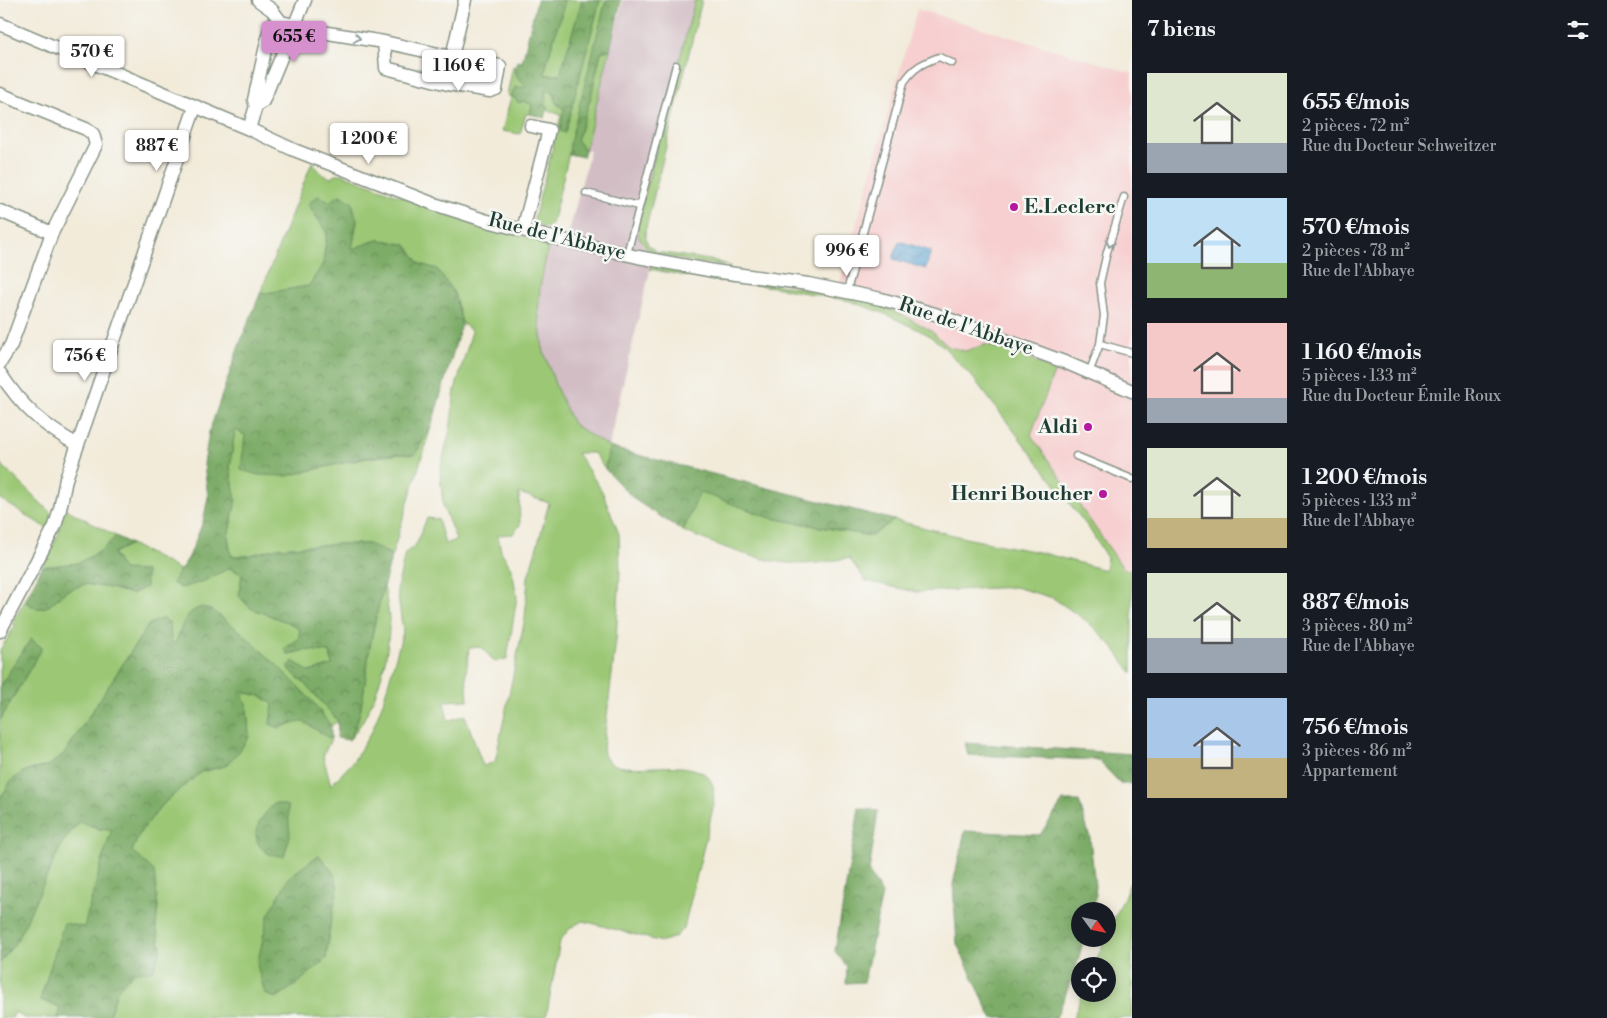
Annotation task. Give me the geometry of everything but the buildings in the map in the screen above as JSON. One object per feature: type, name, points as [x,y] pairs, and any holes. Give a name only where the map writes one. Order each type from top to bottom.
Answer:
[{"type":"street","points":[[258,0],[272,10],[281,22],[296,24],[309,30],[384,42],[500,66],[496,89],[490,91],[448,84],[386,68],[384,42]]},
{"type":"street","points":[[256,106],[263,101],[306,0]]},
{"type":"street","points":[[448,84],[465,0]]},
{"type":"street","points":[[249,129],[256,106],[254,100],[269,32],[281,22]]},
{"type":"street","name":"Rue de l'Abbaye","points":[[0,24],[309,156],[434,204],[484,220],[627,254],[714,271],[848,291],[935,314],[1067,362],[1132,391]]},
{"type":"street","points":[[0,94],[86,129],[93,134],[96,140],[96,145],[52,233],[11,345],[0,363]]},
{"type":"street","points":[[0,631],[55,526],[66,479],[195,107]]},
{"type":"street","points":[[523,230],[549,130],[531,126]]},
{"type":"street","points":[[0,211],[52,233]]},
{"type":"street","points":[[0,373],[13,393],[27,408],[61,436],[78,445]]},
{"type":"lane","points":[[848,291],[904,82],[911,71],[939,57],[952,63]]},
{"type":"lane","points":[[627,254],[676,65]]},
{"type":"lane","points":[[586,193],[639,206]]},
{"type":"lane","points":[[1089,373],[1100,344],[1104,316],[1100,284],[1124,197]]},
{"type":"lane","points":[[1100,344],[1132,353]]},
{"type":"lane","points":[[1076,456],[1132,479]]},
{"type":"shaded area","points":[[623,0],[695,0],[637,224],[639,237],[644,247],[654,254],[609,447],[573,424],[556,387],[543,349],[538,312],[540,287],[549,243],[565,247],[590,151],[585,150]]},
{"type":"shaded area","points":[[917,9],[1132,73],[1132,571],[1123,568],[1031,435],[984,345],[965,351],[949,347],[930,330],[837,294]]},
{"type":"green space","points":[[537,0],[563,0],[564,5],[546,65],[545,75],[560,75],[582,0],[600,0],[565,133],[560,131],[564,109],[556,103],[554,92],[545,91],[547,110],[545,118],[530,114],[532,105],[524,101],[518,103],[515,98],[511,97],[515,87],[525,87],[526,85],[517,75],[516,65],[517,61],[522,62]]},
{"type":"green space","points":[[563,0],[582,0],[560,75],[545,75],[546,65],[564,5]]},
{"type":"green space","points":[[600,0],[606,0],[552,224],[547,228],[535,224],[534,219],[561,115],[547,110],[545,91],[554,92],[556,103],[564,109],[560,130],[565,133]]},
{"type":"green space","points":[[606,0],[621,0],[610,50],[601,52],[591,96],[577,141],[585,150],[583,157],[569,154],[570,143]]},
{"type":"green space","points":[[695,0],[702,0],[645,232],[646,240],[649,246],[657,252],[716,261],[730,266],[692,262],[650,253],[639,237],[637,224]]},
{"type":"green space","points":[[610,50],[585,150],[577,141],[591,96],[601,51]]},
{"type":"green space","points":[[513,66],[516,67],[515,72],[526,85],[524,101],[533,105],[530,114],[526,114],[520,134],[502,131],[511,97],[507,95]]},
{"type":"green space","points":[[312,162],[322,174],[331,178],[336,174],[342,174],[499,231],[549,243],[540,287],[538,312],[543,349],[556,387],[573,424],[609,447],[605,469],[594,453],[577,453],[602,491],[619,534],[620,572],[616,640],[603,749],[604,755],[613,764],[625,767],[676,767],[692,769],[705,774],[713,785],[714,804],[684,928],[675,937],[662,942],[584,921],[573,926],[560,941],[546,1018],[105,1018],[110,1012],[116,993],[123,984],[138,968],[161,949],[156,925],[158,906],[132,851],[141,831],[165,802],[201,772],[225,766],[249,737],[247,705],[242,697],[247,693],[261,696],[274,704],[270,724],[280,728],[292,723],[304,722],[331,739],[323,756],[331,785],[352,763],[372,731],[383,702],[403,632],[397,590],[405,553],[416,545],[427,518],[438,519],[445,544],[456,540],[443,506],[440,471],[450,430],[455,390],[472,331],[462,323],[454,293],[437,269],[420,264],[406,245],[389,241],[377,240],[352,249],[357,220],[330,201],[309,204],[327,233],[323,264],[309,286],[260,294]],"holes":[[[519,493],[549,503],[528,577],[525,618],[495,762],[483,766],[465,715],[448,721],[444,701],[468,700],[466,674],[469,648],[481,647],[495,662],[507,659],[517,597],[512,570],[501,551],[498,535],[513,534],[520,525]],[[319,856],[330,926],[326,959],[289,877]]]},
{"type":"green space","points":[[340,195],[352,202],[357,220],[352,249],[377,240],[406,245],[420,264],[437,269],[454,293],[462,323],[431,427],[415,455],[395,454],[364,458],[286,476],[259,475],[241,470],[245,435],[235,430],[230,467],[236,501],[228,536],[231,556],[247,556],[277,548],[339,544],[368,544],[392,555],[371,640],[358,718],[349,740],[337,738],[338,721],[311,690],[288,668],[293,661],[309,672],[332,665],[330,652],[307,650],[288,654],[284,649],[298,639],[300,630],[290,623],[250,608],[239,596],[242,574],[229,568],[202,582],[181,588],[172,583],[189,557],[203,522],[208,497],[204,464],[209,432],[240,343],[260,294],[309,286],[323,264],[327,233],[308,204],[318,196],[330,201]]},
{"type":"green space","points":[[651,266],[705,277],[795,287],[869,301],[905,316],[930,330],[949,347],[965,351],[984,345],[1002,346],[1055,370],[1031,435],[1123,568],[1132,571],[1132,673],[1114,648],[1088,622],[1053,598],[1015,587],[916,592],[866,581],[849,558],[801,564],[766,560],[715,544],[683,531],[700,491],[771,518],[871,536],[894,520],[965,538],[1043,553],[1105,570],[1107,558],[1090,530],[974,379],[943,346],[927,334],[883,313],[850,301],[774,287],[701,279],[650,269]]},
{"type":"green space","points":[[431,427],[392,555],[368,544],[339,544],[277,548],[247,556],[231,556],[228,536],[236,501],[230,467],[235,429],[245,435],[286,476],[382,456],[415,454]]},
{"type":"green space","points":[[609,447],[894,520],[871,536],[771,518],[700,492],[683,531],[635,500],[605,469]]},
{"type":"green space","points":[[0,463],[52,514],[48,529],[0,499]]},
{"type":"green space","points":[[64,508],[116,536],[101,551],[78,563],[42,567],[58,535]]},
{"type":"green space","points":[[116,536],[131,544],[113,553],[123,570],[146,571],[146,587],[132,594],[85,584],[66,591],[49,606],[37,609],[25,601],[42,567],[78,563],[101,551]]},
{"type":"green space","points":[[131,544],[180,570],[172,583],[202,582],[229,568],[242,574],[239,596],[271,616],[290,623],[300,630],[299,639],[288,654],[307,650],[330,652],[333,665],[309,672],[288,668],[311,690],[338,721],[331,726],[312,701],[184,621],[175,644],[149,624],[65,753],[50,765],[23,772],[11,781],[0,799],[0,720],[42,648],[31,639],[0,686],[0,650],[15,626],[13,621],[25,601],[37,609],[49,606],[66,591],[85,584],[132,594],[123,570],[113,553]]},
{"type":"green space","points":[[384,585],[389,623],[386,657],[378,688],[372,702],[358,729],[349,740],[361,706],[372,635]]},
{"type":"green space","points":[[202,607],[213,611],[241,632],[278,666],[312,701],[331,726],[331,739],[304,722],[292,723],[279,728],[270,724],[273,704],[261,696],[247,693],[243,697],[247,705],[249,737],[238,753],[225,766],[201,772],[165,802],[141,831],[132,851],[154,871],[158,906],[156,925],[161,949],[153,971],[133,972],[117,991],[109,1015],[105,1018],[57,1018],[60,1007],[40,1000],[64,923],[84,927],[112,829],[99,829],[79,821],[62,843],[18,939],[0,963],[0,799],[11,781],[23,772],[50,765],[65,753],[149,624],[163,618],[170,623],[171,641],[175,644],[187,617],[196,609]]},
{"type":"green space","points":[[31,639],[42,648],[0,720],[0,686]]},
{"type":"green space","points":[[965,743],[1132,754],[1132,784],[1121,784],[1098,760],[968,755]]},
{"type":"green space","points":[[1063,801],[1079,801],[1090,838],[1096,895],[1094,902],[1071,902],[1071,948],[1081,948],[1079,957],[1071,957],[1071,981],[1056,1018],[992,1018],[957,944],[953,884],[965,831],[1040,835]]},
{"type":"green space","points":[[275,803],[288,806],[290,836],[284,856],[270,855],[260,847],[256,837],[260,821]]},
{"type":"green space","points":[[859,808],[878,811],[869,872],[882,894],[864,982],[846,983],[847,967],[835,951]]},
{"type":"green space","points":[[80,821],[99,829],[113,829],[104,854],[84,927],[40,1000],[61,1007],[57,1018],[24,1018],[15,1012],[12,1018],[0,1018],[0,963],[18,938],[62,843]]},
{"type":"green space","points":[[319,855],[334,873],[338,888],[330,926],[326,959],[297,984],[276,998],[265,994],[257,965],[268,916],[289,877]]},
{"type":"green space","points":[[1132,879],[1132,1018],[1073,1018],[1079,1002],[1116,1002],[1116,957],[1098,957],[1101,948],[1116,948],[1116,915]]},
{"type":"water","points":[[899,241],[931,251],[926,269],[893,259]]},
{"type":"place","name":"E.Leclerc","points":[[1014,207]]},
{"type":"place","name":"Aldi","points":[[1088,427]]},
{"type":"place","name":"Henri Boucher","points":[[1103,494]]}]
